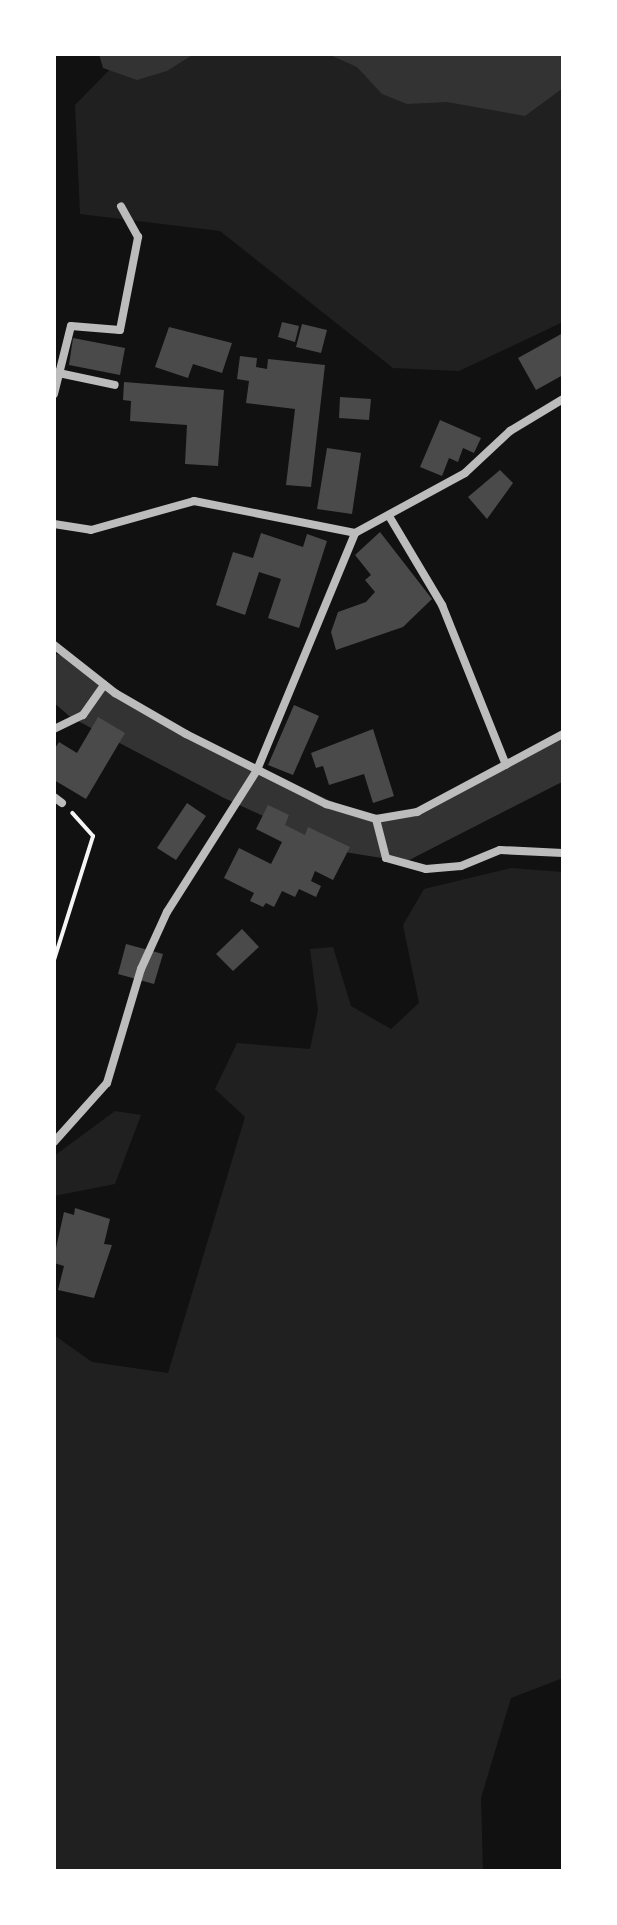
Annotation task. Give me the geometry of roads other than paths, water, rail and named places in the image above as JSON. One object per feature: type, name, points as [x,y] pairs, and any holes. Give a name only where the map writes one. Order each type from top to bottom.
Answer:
[{"type":"street","points":[[54,394],[71,326],[120,330],[138,237],[121,206]]},
{"type":"street","points":[[58,372],[115,385]]},
{"type":"street","points":[[54,524],[91,530],[194,501],[355,533],[465,473],[510,431],[563,399]]},
{"type":"street","points":[[389,516],[442,605],[506,765]]},
{"type":"street","points":[[54,1142],[107,1083],[141,969],[167,912],[257,770],[355,533]]},
{"type":"street","points":[[54,645],[104,685],[257,770],[326,804],[376,819],[417,812],[563,734]]},
{"type":"street","points":[[54,729],[83,715],[104,685]]},
{"type":"street","points":[[376,819],[386,858],[426,869],[461,866],[500,850],[563,853]]},
{"type":"waterway","points":[[54,675],[83,700],[233,779],[346,831],[402,840],[563,758]]}]
